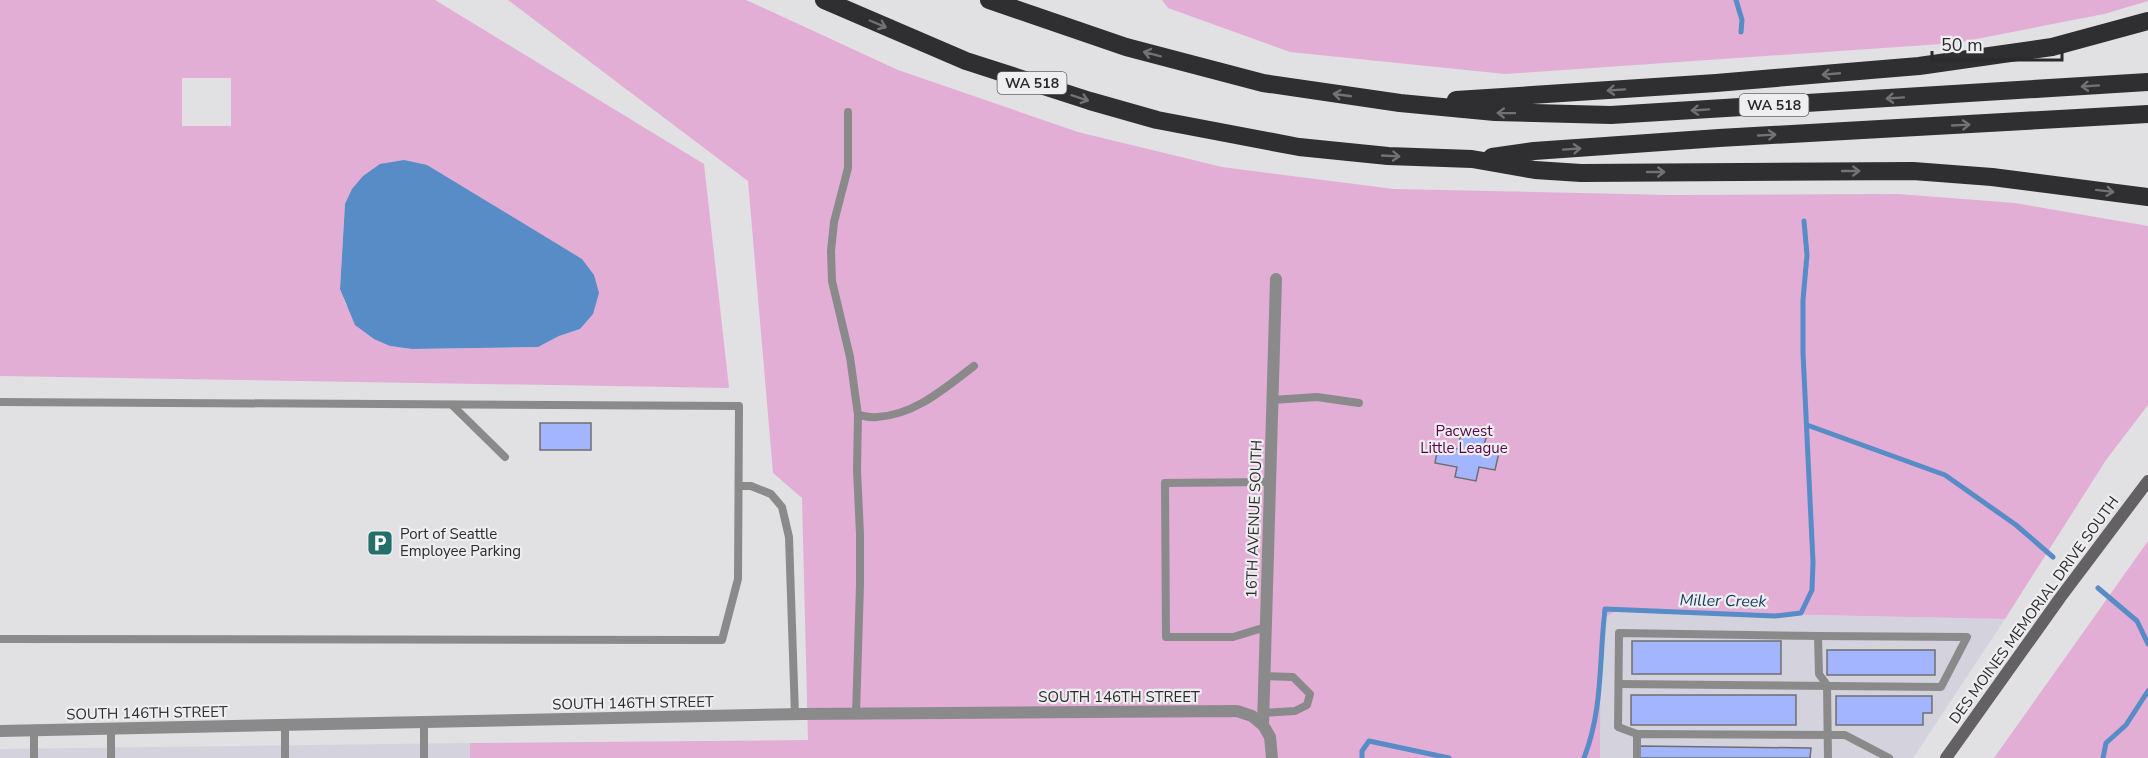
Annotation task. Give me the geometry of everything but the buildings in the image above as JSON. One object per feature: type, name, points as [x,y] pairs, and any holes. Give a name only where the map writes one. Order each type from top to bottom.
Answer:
[{"type":"highway","name":"WA 518","points":[[824,0],[966,61],[1157,120],[1299,147],[1388,156],[1472,159],[1719,138],[2148,114]]},
{"type":"highway","name":"WA 518","points":[[989,0],[1126,47],[1263,83],[1400,103],[1495,112],[1611,115],[2148,82]]},
{"type":"highway","points":[[1400,103],[1716,83],[1919,66],[2052,47],[2148,21]]},
{"type":"highway","points":[[1472,159],[1535,170],[1581,173],[1913,171],[1992,177],[2148,197]]},
{"type":"main road","name":"DES MOINES MEMORIAL DRIVE SOUTH","points":[[1946,758],[2060,598],[2148,481]]},
{"type":"street","name":"16TH AVENUE SOUTH","points":[[1272,758],[1270,737],[1263,719],[1276,279]]},
{"type":"street","name":"SOUTH 146TH STREET","points":[[0,731],[856,714],[1236,711],[1263,719]]},
{"type":"lane","points":[[848,112],[848,168],[834,222],[831,251],[832,281],[850,357],[858,415],[860,554],[856,714]]},
{"type":"lane","points":[[858,415],[878,417],[908,409],[932,398],[974,366]]},
{"type":"lane","points":[[1272,400],[1317,398],[1359,403]]},
{"type":"lane","points":[[0,402],[739,406],[738,579],[722,640],[0,639]]},
{"type":"lane","points":[[452,405],[505,458]]},
{"type":"lane","points":[[1266,627],[1233,637],[1166,637],[1165,483],[1270,482]]},
{"type":"lane","points":[[739,486],[751,486],[771,494],[782,507],[789,537],[795,715]]},
{"type":"lane","points":[[1619,684],[1941,687],[1967,637],[1619,633],[1618,727],[1637,734],[1845,735],[1889,758]]},
{"type":"lane","points":[[1818,636],[1819,674],[1827,685],[1828,758]]},
{"type":"lane","points":[[1263,719],[1295,711],[1307,705],[1310,694],[1293,677],[1265,676]]},
{"type":"lane","points":[[424,722],[424,758]]},
{"type":"lane","points":[[285,725],[285,758]]},
{"type":"lane","points":[[111,729],[111,758]]},
{"type":"lane","points":[[34,730],[34,758]]},
{"type":"lane","points":[[1637,734],[1637,758]]},
{"type":"shaded area","points":[[1601,611],[2005,619],[1913,758],[1600,758]]},
{"type":"shaded area","points":[[470,743],[470,758],[0,758],[0,749]]},
{"type":"green space","points":[[0,0],[435,0],[704,164],[729,388],[0,376]],"holes":[[[182,78],[231,78],[231,126],[182,126]],[[345,204],[580,329],[559,336],[538,347],[412,349],[390,346],[346,305],[340,288]]]},
{"type":"green space","name":"Pacwest Little League","points":[[508,0],[746,0],[898,70],[1078,132],[1222,167],[1394,189],[1670,195],[1898,194],[2015,203],[2148,226],[2148,405],[2106,460],[2005,619],[1617,611],[1604,617],[1601,613],[1600,758],[470,758],[470,743],[808,740],[802,498],[773,473],[748,181]]},
{"type":"green space","points":[[1162,0],[2148,1],[2104,14],[1956,43],[1505,74],[1290,52],[1168,8]]},
{"type":"green space","points":[[2148,541],[2148,758],[1994,758]]},
{"type":"water","points":[[404,160],[427,165],[582,259],[594,275],[599,293],[593,314],[580,329],[559,336],[538,347],[412,349],[390,346],[374,339],[355,325],[340,289],[345,204],[352,189],[363,176],[380,164]]},
{"type":"waterway","name":"Miller Creek","points":[[1736,0],[1742,20],[1741,32]]},
{"type":"waterway","name":"Miller Creek","points":[[1584,758],[1597,703],[1605,609],[1775,616],[1801,613],[1812,590],[1813,562],[1803,353],[1803,300],[1807,255],[1804,221]]},
{"type":"waterway","name":"Miller Creek","points":[[1807,425],[1945,475],[2016,525],[2053,557]]},
{"type":"waterway","name":"Miller Creek","points":[[2098,588],[2137,621],[2148,644]]},
{"type":"waterway","name":"Miller Creek","points":[[2103,758],[2106,743],[2126,725],[2148,691]]},
{"type":"waterway","name":"Miller Creek","points":[[1362,758],[1362,751],[1369,741],[1449,758]]},
{"type":"place","name":"Port of Seattle Employee Parking","points":[[380,543]]}]
